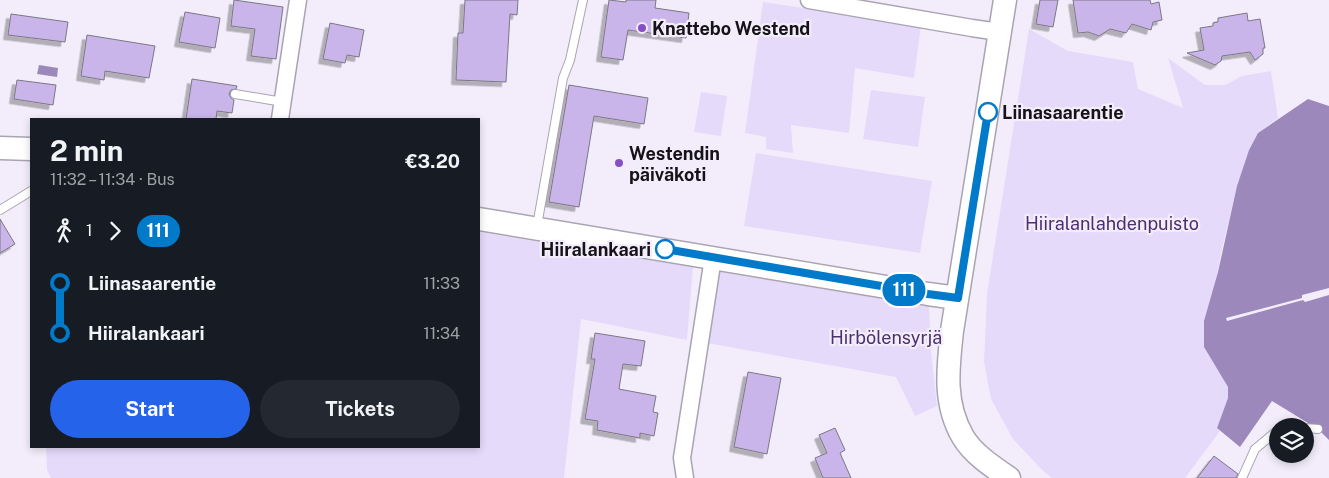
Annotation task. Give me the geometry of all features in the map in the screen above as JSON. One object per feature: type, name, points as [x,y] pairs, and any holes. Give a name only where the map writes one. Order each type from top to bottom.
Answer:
[{"type":"street","points":[[280,118],[298,0]]},
{"type":"street","points":[[809,0],[999,32]]},
{"type":"street","points":[[1005,0],[948,363],[948,384],[953,415],[963,438],[974,450],[1009,478]]},
{"type":"street","points":[[0,148],[30,149]]},
{"type":"street","points":[[480,219],[958,298]]},
{"type":"street","points":[[685,478],[682,458],[712,258]]},
{"type":"lane","points":[[537,228],[562,78],[570,60],[583,0]]},
{"type":"lane","points":[[236,94],[283,102]]},
{"type":"lane","points":[[0,210],[30,193]]},
{"type":"lane","points":[[1314,429],[1318,430]]},
{"type":"lane","points":[[1242,478],[1256,449],[1269,438]]},
{"type":"green space","points":[[763,2],[921,25],[914,78],[855,68],[849,133],[791,125],[793,153],[766,149],[766,137],[745,133]]},
{"type":"green space","name":"Hiiralanlahdenpuisto","points":[[1029,29],[1068,51],[1133,62],[1138,89],[1183,108],[1168,58],[1205,85],[1225,85],[1242,76],[1271,71],[1278,118],[1258,133],[1249,150],[1237,187],[1221,253],[1204,347],[1228,387],[1228,398],[1217,428],[1220,431],[1185,478],[1052,478],[1013,439],[991,399],[984,362],[987,294]]},
{"type":"green space","points":[[871,90],[925,97],[918,147],[863,139]]},
{"type":"green space","points":[[701,92],[727,96],[721,136],[694,132]]},
{"type":"green space","points":[[756,153],[932,181],[920,253],[744,226]]},
{"type":"green space","points":[[480,232],[693,267],[687,340],[581,319],[564,478],[51,478],[47,470],[46,448],[480,448]]},
{"type":"green space","name":"Hirbölensyrjä","points":[[720,270],[929,306],[931,351],[937,406],[915,416],[896,377],[707,343]]},
{"type":"shaded area","points":[[39,65],[58,68],[57,77],[37,74]]},
{"type":"shaded area","points":[[1308,99],[1329,106],[1329,440],[1314,427],[1314,418],[1300,418],[1272,401],[1240,447],[1217,428],[1228,398],[1228,387],[1204,347],[1204,321],[1218,272],[1237,186],[1249,150],[1258,133]]},
{"type":"pier","points":[[1329,288],[1329,295],[1305,302],[1303,300],[1227,321],[1226,318],[1302,298],[1302,295]]},
{"type":"building","points":[[234,0],[283,7],[276,59],[251,56],[255,29],[231,26]]},
{"type":"building","points":[[465,0],[518,0],[517,15],[510,14],[506,82],[456,80],[458,33],[463,33]]},
{"type":"building","points":[[609,0],[626,2],[626,0],[656,0],[655,8],[689,13],[686,38],[628,30],[623,60],[601,57]]},
{"type":"building","points":[[1040,0],[1058,0],[1053,27],[1036,24]]},
{"type":"building","points":[[1073,0],[1150,0],[1151,4],[1159,2],[1162,20],[1153,22],[1151,30],[1132,24],[1126,33],[1110,29],[1099,36],[1088,32],[1078,33]]},
{"type":"building","points":[[185,12],[220,18],[215,48],[179,42]]},
{"type":"building","points":[[1247,13],[1248,21],[1260,19],[1265,48],[1263,48],[1263,54],[1255,60],[1250,52],[1222,56],[1221,61],[1215,65],[1187,53],[1204,50],[1200,28],[1213,26],[1213,23],[1218,22],[1218,18]]},
{"type":"building","points":[[11,14],[68,22],[65,42],[8,35]]},
{"type":"building","points":[[330,23],[364,30],[359,57],[347,55],[345,63],[323,59]]},
{"type":"building","points":[[87,35],[155,46],[149,78],[105,71],[104,80],[81,76]]},
{"type":"building","points":[[192,79],[237,86],[229,94],[234,100],[232,113],[217,111],[216,118],[186,118]]},
{"type":"building","points":[[17,80],[56,85],[53,105],[14,99]]},
{"type":"building","points":[[569,85],[648,98],[644,124],[594,116],[579,207],[549,202]]},
{"type":"building","points":[[0,219],[15,244],[0,253]]},
{"type":"building","points":[[595,333],[645,341],[641,366],[623,364],[619,389],[656,396],[653,412],[658,413],[654,436],[640,433],[640,438],[597,430],[598,421],[585,419],[595,359],[591,359]]},
{"type":"building","points":[[748,372],[781,378],[767,454],[734,447]]},
{"type":"building","points":[[835,428],[845,450],[840,453],[851,478],[823,478],[815,458],[827,453],[819,435]]},
{"type":"building","points":[[1214,456],[1238,474],[1236,478],[1197,478]]},
{"type":"bus line","name":"111","points":[[665,249],[958,298],[988,112]]},
{"type":"place","name":"Knattebo Westend","points":[[642,28]]},
{"type":"place","name":"Liinasaarentie","points":[[988,112]]},
{"type":"place","name":"Westendin päiväkoti","points":[[619,163]]},
{"type":"place","name":"Hiiralankaari","points":[[665,249]]}]
